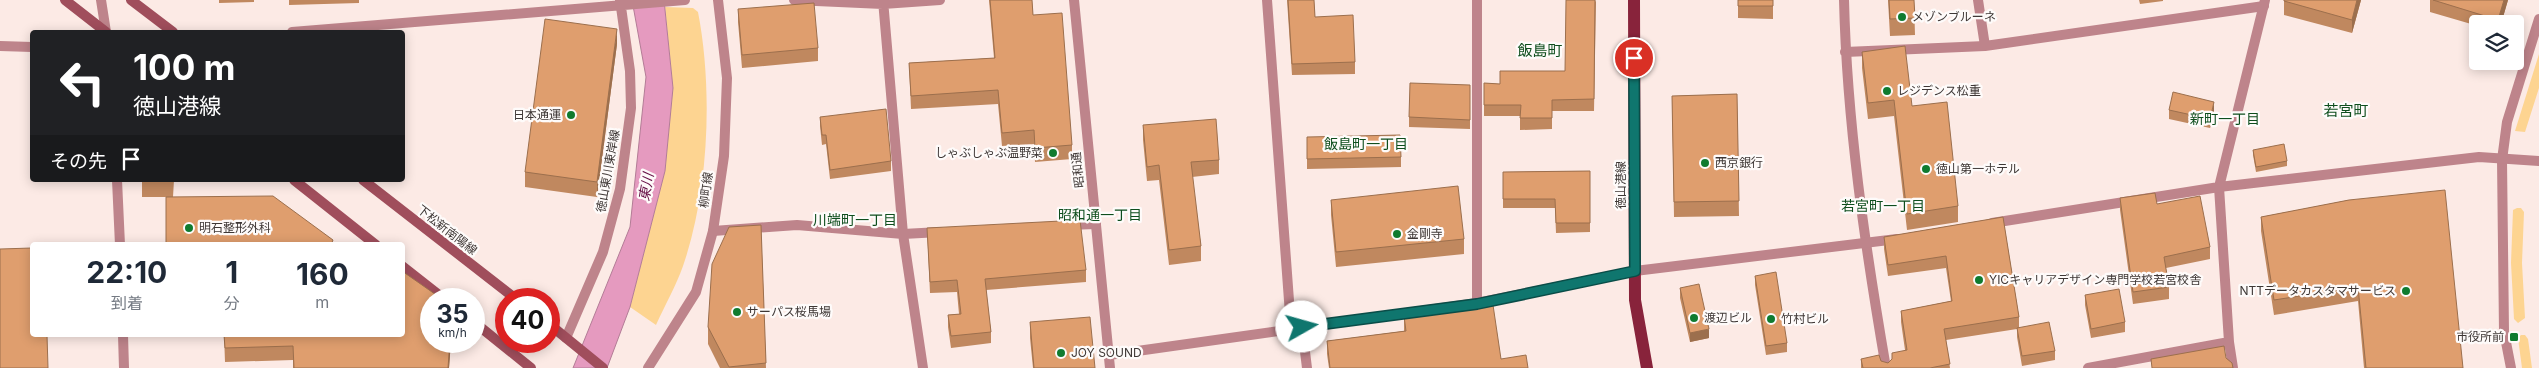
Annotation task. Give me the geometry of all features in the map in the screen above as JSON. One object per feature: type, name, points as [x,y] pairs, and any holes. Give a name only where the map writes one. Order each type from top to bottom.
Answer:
[{"type":"main road","points":[[65,0],[103,30]]},
{"type":"main road","points":[[131,0],[170,30]]},
{"type":"main road","name":"徳山港線","points":[[1634,0],[1635,300],[1647,368]]},
{"type":"main road","points":[[297,182],[372,242]]},
{"type":"main road","name":"下松新南陽線","points":[[366,182],[502,288]]},
{"type":"main road","points":[[405,268],[430,288]]},
{"type":"main road","points":[[485,331],[531,368]]},
{"type":"main road","points":[[560,333],[603,368]]},
{"type":"street","points":[[101,0],[106,30]]},
{"type":"street","points":[[314,30],[621,2],[685,0]]},
{"type":"street","name":"柳町線","points":[[648,368],[696,292],[713,231],[724,156],[727,78],[718,0]]},
{"type":"street","points":[[794,0],[883,2],[940,0]]},
{"type":"street","name":"昭和通","points":[[1074,0],[1110,368]]},
{"type":"street","points":[[1267,0],[1291,328]]},
{"type":"street","points":[[1477,304],[1478,0]]},
{"type":"street","points":[[1844,0],[1846,52],[1864,244],[1886,368]]},
{"type":"street","points":[[1978,0],[1985,46]]},
{"type":"street","name":"徳山東川東岸線","points":[[566,338],[604,252],[620,189],[631,108],[630,71],[621,2]]},
{"type":"street","points":[[883,2],[903,234],[923,368]]},
{"type":"street","points":[[1846,52],[1985,46],[2264,3],[2219,187],[2229,342],[2233,368]]},
{"type":"street","points":[[2511,368],[2504,332],[2502,160],[2507,122],[2539,20]]},
{"type":"street","points":[[0,46],[30,46]]},
{"type":"street","points":[[1982,225],[2219,187],[2479,157],[2539,162]]},
{"type":"street","points":[[117,182],[120,242]]},
{"type":"street","points":[[1057,226],[1096,224]]},
{"type":"street","points":[[713,231],[797,225],[903,234],[951,232]]},
{"type":"street","points":[[1109,355],[1291,328],[1477,304],[1635,271],[1904,238]]},
{"type":"street","points":[[1302,327],[1307,368]]},
{"type":"street","points":[[122,337],[124,368]]},
{"type":"street","points":[[2088,368],[2229,342]]},
{"type":"shaded area","points":[[665,7],[693,8],[698,12],[703,42],[707,106],[703,173],[692,237],[674,288],[656,325],[630,307],[665,171],[673,88]]},
{"type":"shaded area","points":[[2539,54],[2539,88],[2525,132],[2515,131]]},
{"type":"shaded area","points":[[2521,208],[2524,212],[2522,263],[2525,318],[2518,323],[2514,319],[2511,263],[2513,210]]},
{"type":"shaded area","points":[[2521,335],[2525,335],[2528,339],[2532,368],[2522,368],[2518,338]]},
{"type":"water","name":"東川","points":[[632,0],[664,0],[673,88],[665,171],[630,307],[607,368],[573,368],[630,227],[646,77]]},
{"type":"building","points":[[990,0],[1032,0],[1033,15],[1062,13],[1072,145],[1035,148],[1034,130],[1002,133],[998,90],[911,96],[909,63],[995,58]]},
{"type":"building","points":[[1288,0],[1314,0],[1315,17],[1353,15],[1355,62],[1292,64]]},
{"type":"building","points":[[1566,0],[1595,0],[1594,99],[1552,100],[1552,118],[1520,118],[1521,105],[1484,105],[1484,83],[1500,84],[1500,71],[1565,71]]},
{"type":"building","points":[[1738,0],[1773,0],[1773,6],[1738,6]]},
{"type":"building","points":[[1889,0],[1914,0],[1915,18],[1890,19]]},
{"type":"building","points":[[2284,0],[2357,0],[2352,20]]},
{"type":"building","points":[[2433,0],[2504,0],[2500,15],[2482,15]]},
{"type":"building","points":[[814,3],[818,48],[742,55],[738,9]]},
{"type":"building","name":"日本通運","points":[[545,19],[617,29],[597,182],[525,172]]},
{"type":"building","points":[[1905,46],[1912,106],[1947,102],[1958,206],[1907,214],[1894,100],[1868,103],[1862,52]]},
{"type":"building","points":[[1410,83],[1470,85],[1470,120],[1409,117]]},
{"type":"building","points":[[2173,92],[2214,102],[2210,119],[2169,110]]},
{"type":"building","name":"西京銀行","points":[[1737,94],[1739,201],[1674,202],[1672,96]]},
{"type":"building","points":[[886,109],[891,161],[830,170],[826,135],[822,135],[820,117]]},
{"type":"building","points":[[1216,119],[1219,160],[1191,162],[1201,246],[1169,250],[1159,165],[1147,167],[1143,125]]},
{"type":"building","points":[[1400,135],[1401,157],[1307,159],[1307,137]]},
{"type":"building","points":[[2284,144],[2287,161],[2256,167],[2253,150]]},
{"type":"building","points":[[1590,171],[1590,223],[1556,223],[1555,199],[1503,199],[1503,172]]},
{"type":"building","name":"金剛寺","points":[[1458,186],[1464,239],[1336,252],[1331,200]]},
{"type":"building","name":"NTTデータカスタマサービス","points":[[2445,190],[2463,368],[2366,368],[2358,287],[2274,300],[2261,217],[2349,200]]},
{"type":"building","points":[[2155,193],[2157,204],[2200,196],[2210,247],[2164,257],[2169,287],[2133,292],[2120,198]]},
{"type":"building","points":[[273,196],[333,240],[332,242],[166,242],[166,197]]},
{"type":"building","points":[[2003,217],[2019,317],[1944,329],[1950,364],[1930,368],[1863,368],[1861,359],[1879,355],[1881,361],[1888,363],[1892,359],[1892,353],[1907,350],[1901,311],[1952,301],[1946,256],[1888,265],[1884,237]]},
{"type":"building","points":[[1080,220],[1086,270],[985,279],[991,332],[951,336],[948,315],[961,314],[957,280],[930,282],[927,228]]},
{"type":"building","name":"サーパス桜馬場","points":[[761,225],[766,363],[729,367],[708,327],[712,264],[729,227]]},
{"type":"building","points":[[30,248],[30,337],[47,337],[48,368],[0,368],[0,249]]},
{"type":"building","name":"竹村ビル","points":[[1776,272],[1787,343],[1766,346],[1755,276]]},
{"type":"building","points":[[405,273],[426,288],[420,288],[420,353],[449,353],[448,368],[294,368],[293,346],[225,348],[224,337],[405,337]]},
{"type":"building","name":"渡辺ビル","points":[[1699,284],[1709,329],[1690,333],[1680,288]]},
{"type":"building","points":[[2119,289],[2125,322],[2091,329],[2085,295]]},
{"type":"building","points":[[1493,305],[1501,359],[1526,355],[1528,368],[1330,368],[1327,341],[1406,331],[1404,316]]},
{"type":"building","name":"JOY SOUND","points":[[1090,317],[1095,368],[1034,368],[1030,322]]},
{"type":"building","points":[[2049,322],[2055,351],[2022,356],[2017,328]]},
{"type":"building","points":[[2224,346],[2226,358],[2232,363],[2233,368],[2152,368],[2151,359]]},
{"type":"place","name":"メゾンブルーネ","points":[[1902,17]]},
{"type":"place","name":"レジデンス松重","points":[[1887,91]]},
{"type":"place","name":"日本通運","points":[[571,115]]},
{"type":"place","name":"しゃぶしゃぶ温野菜","points":[[1053,153]]},
{"type":"place","name":"西京銀行","points":[[1705,163]]},
{"type":"place","name":"徳山第一ホテル","points":[[1926,169]]},
{"type":"place","name":"明石整形外科","points":[[189,228]]},
{"type":"place","name":"金剛寺","points":[[1397,234]]},
{"type":"place","name":"YICキャリアデザイン専門学校若宮校舎","points":[[1979,280]]},
{"type":"place","name":"NTTデータカスタマサービス","points":[[2406,291]]},
{"type":"place","name":"サーパス桜馬場","points":[[737,312]]},
{"type":"place","name":"渡辺ビル","points":[[1694,318]]},
{"type":"place","name":"竹村ビル","points":[[1771,319]]},
{"type":"place","name":"市役所前","points":[[2514,337]]},
{"type":"place","name":"JOY SOUND","points":[[1061,353]]},
{"type":"district","name":"飯島町","points":[[1540,51]]},
{"type":"district","name":"若宮町","points":[[2346,111]]},
{"type":"district","name":"新町一丁目","points":[[2225,119]]},
{"type":"district","name":"飯島町一丁目","points":[[1366,144]]},
{"type":"district","name":"若宮町一丁目","points":[[1883,206]]},
{"type":"district","name":"昭和通一丁目","points":[[1100,215]]},
{"type":"district","name":"川端町一丁目","points":[[855,220]]},
{"type":"route","points":[[1302,327],[1477,304],[1635,271],[1634,58]]}]
